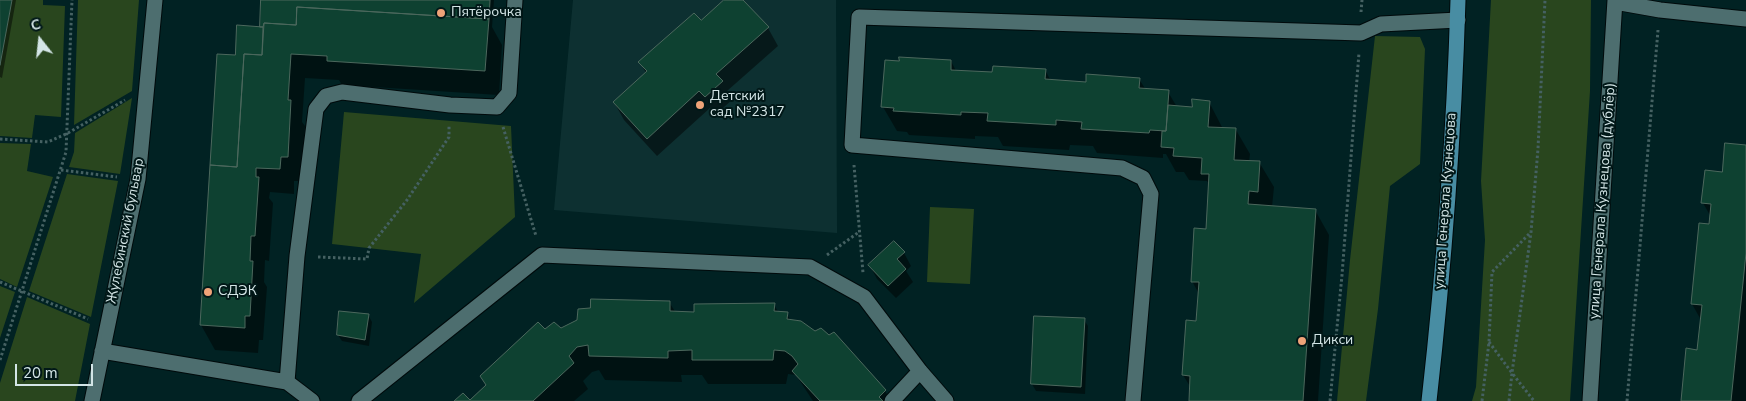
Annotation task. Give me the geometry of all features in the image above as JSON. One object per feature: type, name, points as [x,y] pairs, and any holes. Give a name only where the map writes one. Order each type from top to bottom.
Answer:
[{"type":"main road","name":"улица Генерала Кузнецова","points":[[1429,401],[1448,182],[1458,0]]},
{"type":"street","name":"Жулебинский бульвар","points":[[92,401],[138,179],[155,0]]},
{"type":"street","points":[[287,382],[297,256],[316,109],[326,96],[342,92],[450,105],[497,107],[509,93],[515,0]]},
{"type":"street","points":[[1615,1],[1660,10],[1746,19]]},
{"type":"street","name":"улица Генерала Кузнецова (дублёр)","points":[[1590,401],[1615,1]]},
{"type":"street","points":[[1134,401],[1151,194],[1143,178],[1122,168],[852,144],[859,17],[1361,33],[1381,24],[1458,20]]},
{"type":"street","points":[[358,401],[542,255],[810,267],[864,297],[920,371],[946,401]]},
{"type":"street","points":[[102,350],[287,382],[312,401]]},
{"type":"street","points":[[892,401],[920,371]]},
{"type":"path","points":[[0,360],[66,152],[72,0]]},
{"type":"path","points":[[1330,401],[1342,275],[1362,0]]},
{"type":"path","points":[[1509,401],[1531,232],[1538,149],[1545,0]]},
{"type":"path","points":[[1627,401],[1660,10]]},
{"type":"path","points":[[0,139],[48,142],[68,134],[147,87]]},
{"type":"path","points":[[297,256],[367,259],[369,248],[407,200],[449,137],[450,105]]},
{"type":"path","points":[[497,107],[542,255]]},
{"type":"path","points":[[852,144],[864,297]]},
{"type":"path","points":[[61,170],[138,179]]},
{"type":"path","points":[[810,267],[859,232]]},
{"type":"path","points":[[1482,401],[1489,342],[1492,272],[1531,232]]},
{"type":"path","points":[[0,282],[94,322],[108,326]]},
{"type":"path","points":[[1489,342],[1534,401]]},
{"type":"shaded area","name":"Детский сад №2317","points":[[573,0],[836,0],[837,233],[554,210]]},
{"type":"green space","points":[[12,0],[43,0],[43,5],[65,6],[61,117],[35,115],[32,138],[0,136],[0,65]]},
{"type":"green space","points":[[78,0],[139,0],[132,91],[74,125]]},
{"type":"green space","points":[[1491,0],[1591,0],[1590,91],[1570,401],[1472,401],[1476,387],[1485,240],[1481,181]]},
{"type":"green space","points":[[1375,36],[1420,37],[1425,49],[1420,164],[1390,186],[1378,309],[1366,401],[1337,401],[1350,260]]},
{"type":"green space","points":[[132,98],[120,174],[69,167],[74,152],[75,133]]},
{"type":"green space","points":[[344,112],[511,126],[515,217],[414,303],[421,254],[332,244]]},
{"type":"green space","points":[[0,143],[31,144],[27,171],[53,177],[17,287],[0,279]]},
{"type":"green space","points":[[67,174],[118,181],[91,317],[29,291]]},
{"type":"green space","points":[[930,207],[974,209],[970,284],[927,282]]},
{"type":"green space","points":[[0,286],[15,292],[0,338]]},
{"type":"green space","points":[[27,297],[90,324],[75,401],[0,401],[0,383]]},
{"type":"building","points":[[0,0],[12,0],[0,65]]},
{"type":"building","name":"Пятёрочка","points":[[261,0],[490,0],[489,19],[297,7],[296,25],[264,23],[263,27],[260,27]]},
{"type":"building","points":[[724,0],[743,0],[769,27],[716,74],[723,81],[705,97],[699,91],[647,139],[613,102],[647,71],[638,62],[694,13],[701,20]]},
{"type":"building","points":[[297,7],[489,19],[485,71],[327,61],[327,56],[291,54],[288,100],[291,100],[288,157],[281,157],[280,169],[256,168],[256,177],[259,177],[255,236],[251,236],[250,261],[253,261],[250,316],[245,316],[245,328],[200,325],[210,165],[237,167],[244,54],[262,55],[264,23],[296,25]]},
{"type":"building","points":[[237,25],[263,27],[262,55],[244,54],[237,167],[210,165],[217,54],[235,55]]},
{"type":"building","points":[[899,57],[951,60],[951,70],[992,72],[993,66],[1046,69],[1045,79],[1086,82],[1086,74],[1140,78],[1139,88],[1169,90],[1166,131],[1150,130],[1149,133],[1081,129],[1082,122],[1056,120],[1056,125],[987,121],[988,113],[961,112],[961,115],[893,111],[894,108],[881,107],[885,60],[899,61]]},
{"type":"building","points":[[1192,99],[1210,101],[1208,127],[1236,128],[1234,160],[1260,161],[1258,192],[1249,191],[1248,204],[1316,209],[1303,401],[1189,401],[1190,376],[1182,375],[1186,320],[1196,321],[1199,282],[1191,282],[1194,228],[1206,229],[1209,174],[1201,174],[1202,158],[1173,156],[1174,148],[1161,147],[1162,131],[1166,131],[1168,105],[1192,107]]},
{"type":"building","points":[[1725,143],[1746,145],[1746,253],[1731,401],[1681,401],[1686,348],[1697,350],[1702,305],[1691,304],[1699,223],[1709,224],[1711,204],[1701,203],[1705,170],[1722,172]]},
{"type":"building","points":[[894,241],[905,252],[897,259],[906,269],[888,286],[868,265]]},
{"type":"building","points":[[591,299],[670,301],[670,311],[694,312],[694,304],[775,303],[774,311],[788,312],[787,319],[801,321],[815,331],[821,328],[829,335],[834,332],[886,390],[879,397],[883,401],[820,401],[792,371],[798,364],[785,351],[774,350],[773,360],[692,360],[692,350],[668,351],[668,358],[589,356],[588,345],[577,347],[569,356],[574,363],[533,401],[454,401],[463,393],[470,400],[486,385],[480,376],[538,322],[545,329],[554,322],[561,328],[577,320],[578,309],[590,308]]},
{"type":"building","points":[[339,311],[369,314],[365,340],[337,335]]},
{"type":"building","points":[[1034,316],[1085,318],[1081,387],[1031,384]]},
{"type":"place","name":"Пятёрочка","points":[[441,13]]},
{"type":"place","name":"Детский сад №2317","points":[[700,105]]},
{"type":"place","name":"СДЭК","points":[[208,292]]},
{"type":"place","name":"Дикси","points":[[1302,341]]}]
